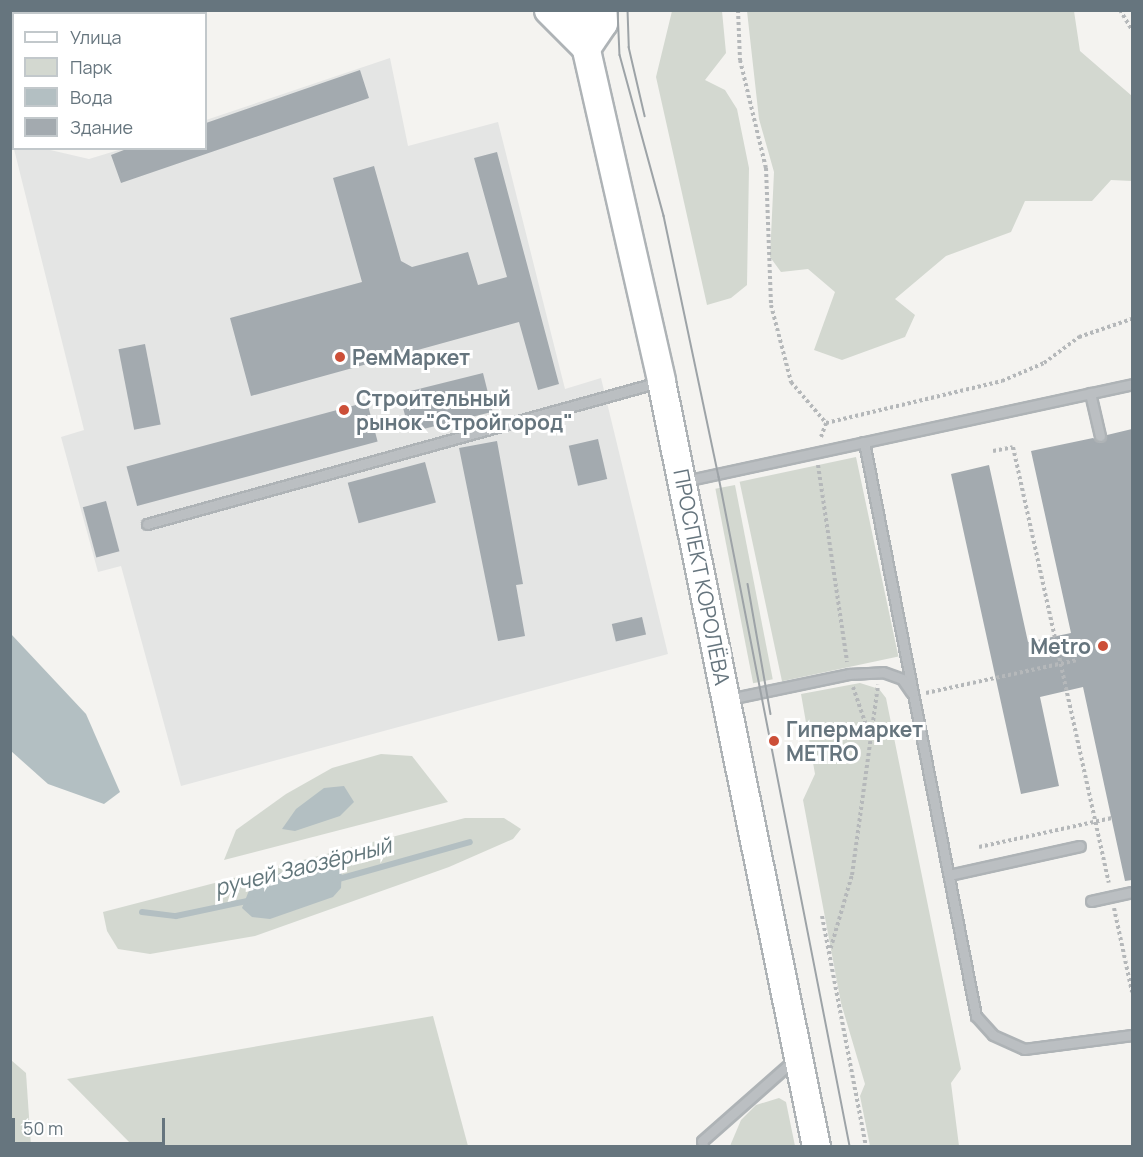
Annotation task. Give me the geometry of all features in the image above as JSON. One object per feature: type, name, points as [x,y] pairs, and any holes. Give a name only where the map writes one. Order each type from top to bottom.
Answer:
[{"type":"main road","points":[[548,10],[586,48],[603,23],[603,10]]},
{"type":"main road","name":"ПРОСПЕКТ КОРОЛЁВА","points":[[577,10],[661,381],[816,1146]]},
{"type":"lane","points":[[147,524],[661,381]]},
{"type":"lane","points":[[682,482],[1132,384]]},
{"type":"lane","points":[[1090,393],[1100,436]]},
{"type":"lane","points":[[864,442],[976,1016],[993,1035],[1024,1049],[1132,1035]]},
{"type":"lane","points":[[726,699],[849,674],[881,672],[902,680],[914,695]]},
{"type":"lane","points":[[949,875],[1080,846]]},
{"type":"lane","points":[[1091,901],[1132,892]]},
{"type":"lane","points":[[700,1145],[798,1057]]},
{"type":"path","points":[[738,10],[740,60],[765,168],[771,305],[791,382],[826,423]]},
{"type":"path","points":[[1120,10],[1132,30]]},
{"type":"path","points":[[826,423],[1002,381],[1044,363],[1079,337],[1132,319]]},
{"type":"path","points":[[826,423],[817,452],[821,505],[849,674],[870,737]]},
{"type":"path","points":[[993,452],[1013,447],[1132,992]]},
{"type":"path","points":[[914,695],[1077,660]]},
{"type":"path","points":[[829,954],[852,875],[881,672]]},
{"type":"path","points":[[979,847],[1112,818]]},
{"type":"path","points":[[822,916],[866,1146]]},
{"type":"shaded area","name":"Строительный рынок \"Стройгород\"","points":[[390,58],[408,146],[498,122],[565,389],[601,378],[668,654],[181,786],[121,566],[98,572],[61,437],[84,430],[14,150],[50,150],[89,159],[119,150],[207,150],[207,120]]},
{"type":"green space","points":[[672,11],[722,11],[726,53],[705,80],[725,90],[737,109],[749,168],[747,285],[731,298],[707,305],[656,77]]},
{"type":"green space","points":[[747,11],[1074,11],[1080,51],[1132,96],[1132,181],[1111,180],[1092,201],[1025,201],[1011,232],[946,256],[895,299],[915,315],[905,337],[842,360],[814,350],[835,292],[808,269],[781,272],[770,257],[774,172],[759,119]]},
{"type":"green space","points":[[856,457],[898,657],[782,681],[740,482]]},
{"type":"green space","points":[[735,485],[773,679],[753,683],[715,489]]},
{"type":"green space","points":[[860,683],[879,689],[886,698],[961,1069],[951,1083],[959,1146],[870,1146],[860,1096],[865,1084],[841,1003],[803,800],[815,774],[801,694]]},
{"type":"green space","points":[[381,754],[412,756],[448,802],[224,860],[236,830],[286,794],[332,768]]},
{"type":"green space","points":[[465,818],[504,818],[521,829],[513,839],[449,867],[255,936],[150,954],[118,949],[107,931],[103,912]]},
{"type":"green space","points":[[433,1016],[468,1146],[133,1146],[67,1079]]},
{"type":"green space","points":[[11,1060],[26,1073],[31,1146],[11,1146]]},
{"type":"green space","points":[[779,1098],[786,1102],[795,1146],[730,1146],[741,1120],[756,1105]]},
{"type":"water","points":[[11,634],[86,714],[120,792],[104,804],[48,784],[11,751]]},
{"type":"water","points":[[344,786],[354,802],[340,816],[295,831],[282,829],[296,809],[324,788]]},
{"type":"water","points":[[308,859],[330,859],[342,867],[341,888],[333,897],[270,919],[252,917],[242,908],[250,888]]},
{"type":"building","points":[[360,70],[369,98],[121,183],[111,155],[124,150],[207,150],[207,123]]},
{"type":"building","points":[[497,152],[559,384],[538,390],[519,322],[251,396],[230,318],[362,282],[333,178],[374,166],[401,261],[412,267],[468,252],[478,285],[507,277],[474,158]]},
{"type":"building","points":[[145,344],[161,424],[134,430],[118,349]]},
{"type":"building","points":[[483,373],[493,412],[409,433],[400,394]]},
{"type":"building","points":[[367,402],[378,442],[137,506],[126,466]]},
{"type":"building","name":"Metro","points":[[1132,429],[1132,880],[1125,881],[1083,687],[1040,697],[1059,786],[1021,794],[951,474],[989,465],[1028,642],[1071,633],[1031,451],[1093,438],[1101,443],[1107,435]]},
{"type":"building","points":[[598,439],[607,479],[578,486],[569,446]]},
{"type":"building","points":[[497,441],[523,584],[516,585],[525,636],[498,641],[459,448]]},
{"type":"building","points":[[425,462],[436,503],[359,523],[348,483]]},
{"type":"building","points":[[106,501],[119,551],[96,557],[83,507]]},
{"type":"building","points":[[642,617],[646,635],[616,642],[612,624]]},
{"type":"waterway","name":"ручей Заозёрный","points":[[335,880],[470,842]]},
{"type":"waterway","name":"ручей Заозёрный","points":[[142,912],[176,916],[252,900]]},
{"type":"tram line","points":[[618,10],[620,55],[664,216],[719,477],[850,1146]]},
{"type":"tram line","points":[[628,10],[629,47],[645,116]]},
{"type":"tram line","points":[[748,584],[771,714]]},
{"type":"place","name":"РемМаркет","points":[[340,357]]},
{"type":"place","name":"Строительный рынок \"Стройгород\"","points":[[344,410]]},
{"type":"place","name":"Metro","points":[[1103,646]]},
{"type":"place","name":"Гипермаркет METRO","points":[[774,741]]}]
